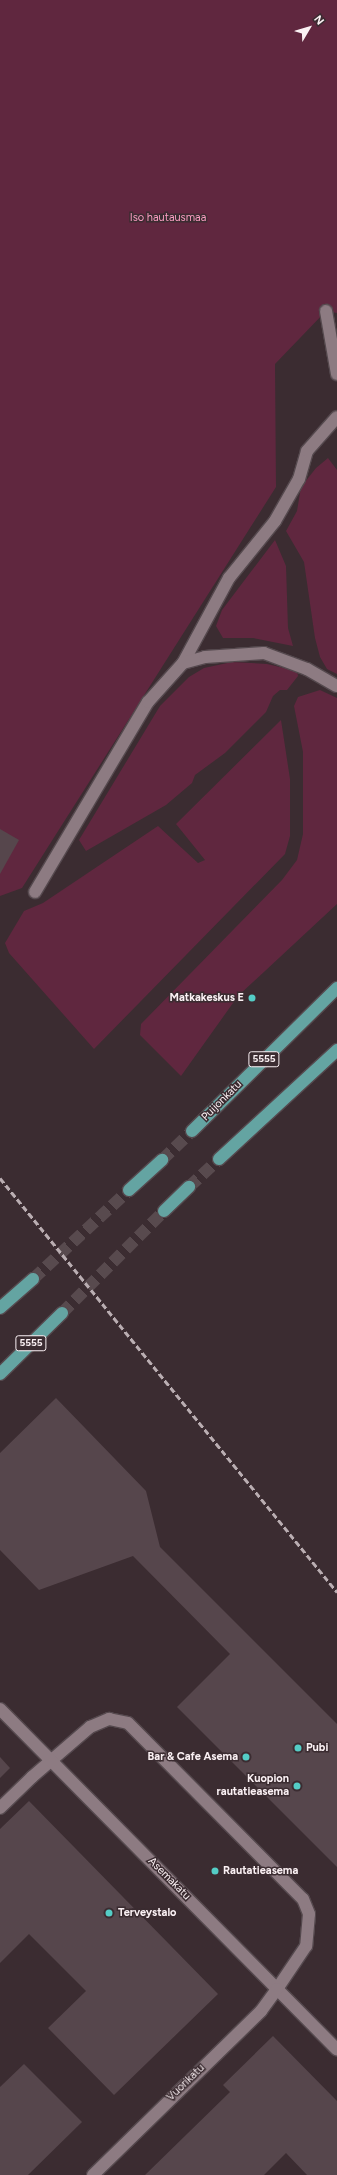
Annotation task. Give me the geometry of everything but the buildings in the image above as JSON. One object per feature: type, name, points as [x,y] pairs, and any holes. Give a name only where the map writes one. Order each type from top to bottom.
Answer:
[{"type":"main road","points":[[326,311],[337,374]]},
{"type":"main road","points":[[35,892],[148,702],[183,663],[228,578],[275,521],[299,479],[307,452],[337,417]]},
{"type":"main road","points":[[183,663],[205,657],[264,653],[307,669],[337,686]]},
{"type":"main road","name":"Puijonkatu","points":[[192,1131],[337,988]]},
{"type":"main road","points":[[219,1159],[337,1050]]},
{"type":"main road","points":[[129,1190],[162,1160]]},
{"type":"main road","points":[[164,1212],[189,1187]]},
{"type":"main road","points":[[0,1308],[33,1278]]},
{"type":"main road","name":"5555","points":[[0,1374],[62,1313]]},
{"type":"main road","name":"Asemakatu","points":[[0,1709],[337,2050]]},
{"type":"main road","name":"Vuorikatu","points":[[0,1808],[51,1760],[99,1721],[109,1719],[128,1723],[286,1882],[305,1904],[309,1914],[309,1933],[299,1958],[261,2011],[93,2175]]},
{"type":"green space","name":"Iso hautausmaa","points":[[0,0],[337,0],[337,313],[326,311],[275,364],[276,487],[22,888],[0,896]]},
{"type":"green space","points":[[328,458],[337,470],[337,674],[327,669],[320,657],[315,638],[304,562],[286,531],[297,511],[301,487],[316,468]]},
{"type":"green space","points":[[275,540],[286,566],[288,628],[293,646],[253,638],[223,638],[216,626],[222,610]]},
{"type":"green space","points":[[232,662],[267,664],[297,671],[298,676],[287,690],[280,690],[273,696],[266,712],[225,753],[195,775],[192,783],[166,805],[86,851],[79,840],[160,706],[189,677],[204,668]]},
{"type":"green space","points":[[320,690],[337,698],[337,904],[238,996],[181,1076],[140,1035],[141,1024],[282,880],[297,860],[303,834],[303,752],[294,706],[298,697]]},
{"type":"green space","points":[[281,720],[290,779],[290,836],[285,854],[94,1049],[9,953],[5,943],[24,911],[43,903],[158,826],[198,863],[205,860],[176,824]]},
{"type":"tunnel","points":[[162,1160],[192,1131]]},
{"type":"tunnel","points":[[189,1187],[219,1159]]},
{"type":"tunnel","points":[[33,1279],[129,1190]]},
{"type":"tunnel","points":[[62,1313],[164,1211]]},
{"type":"railway","points":[[0,1178],[337,1592]]},
{"type":"place","name":"Matkakeskus E","points":[[252,998]]},
{"type":"place","name":"Pubi","points":[[298,1748]]},
{"type":"place","name":"Bar & Cafe Asema","points":[[246,1757]]},
{"type":"place","name":"Kuopion rautatieasema","points":[[297,1786]]},
{"type":"place","name":"Rautatieasema","points":[[215,1871]]},
{"type":"place","name":"Terveystalo","points":[[109,1913]]}]
